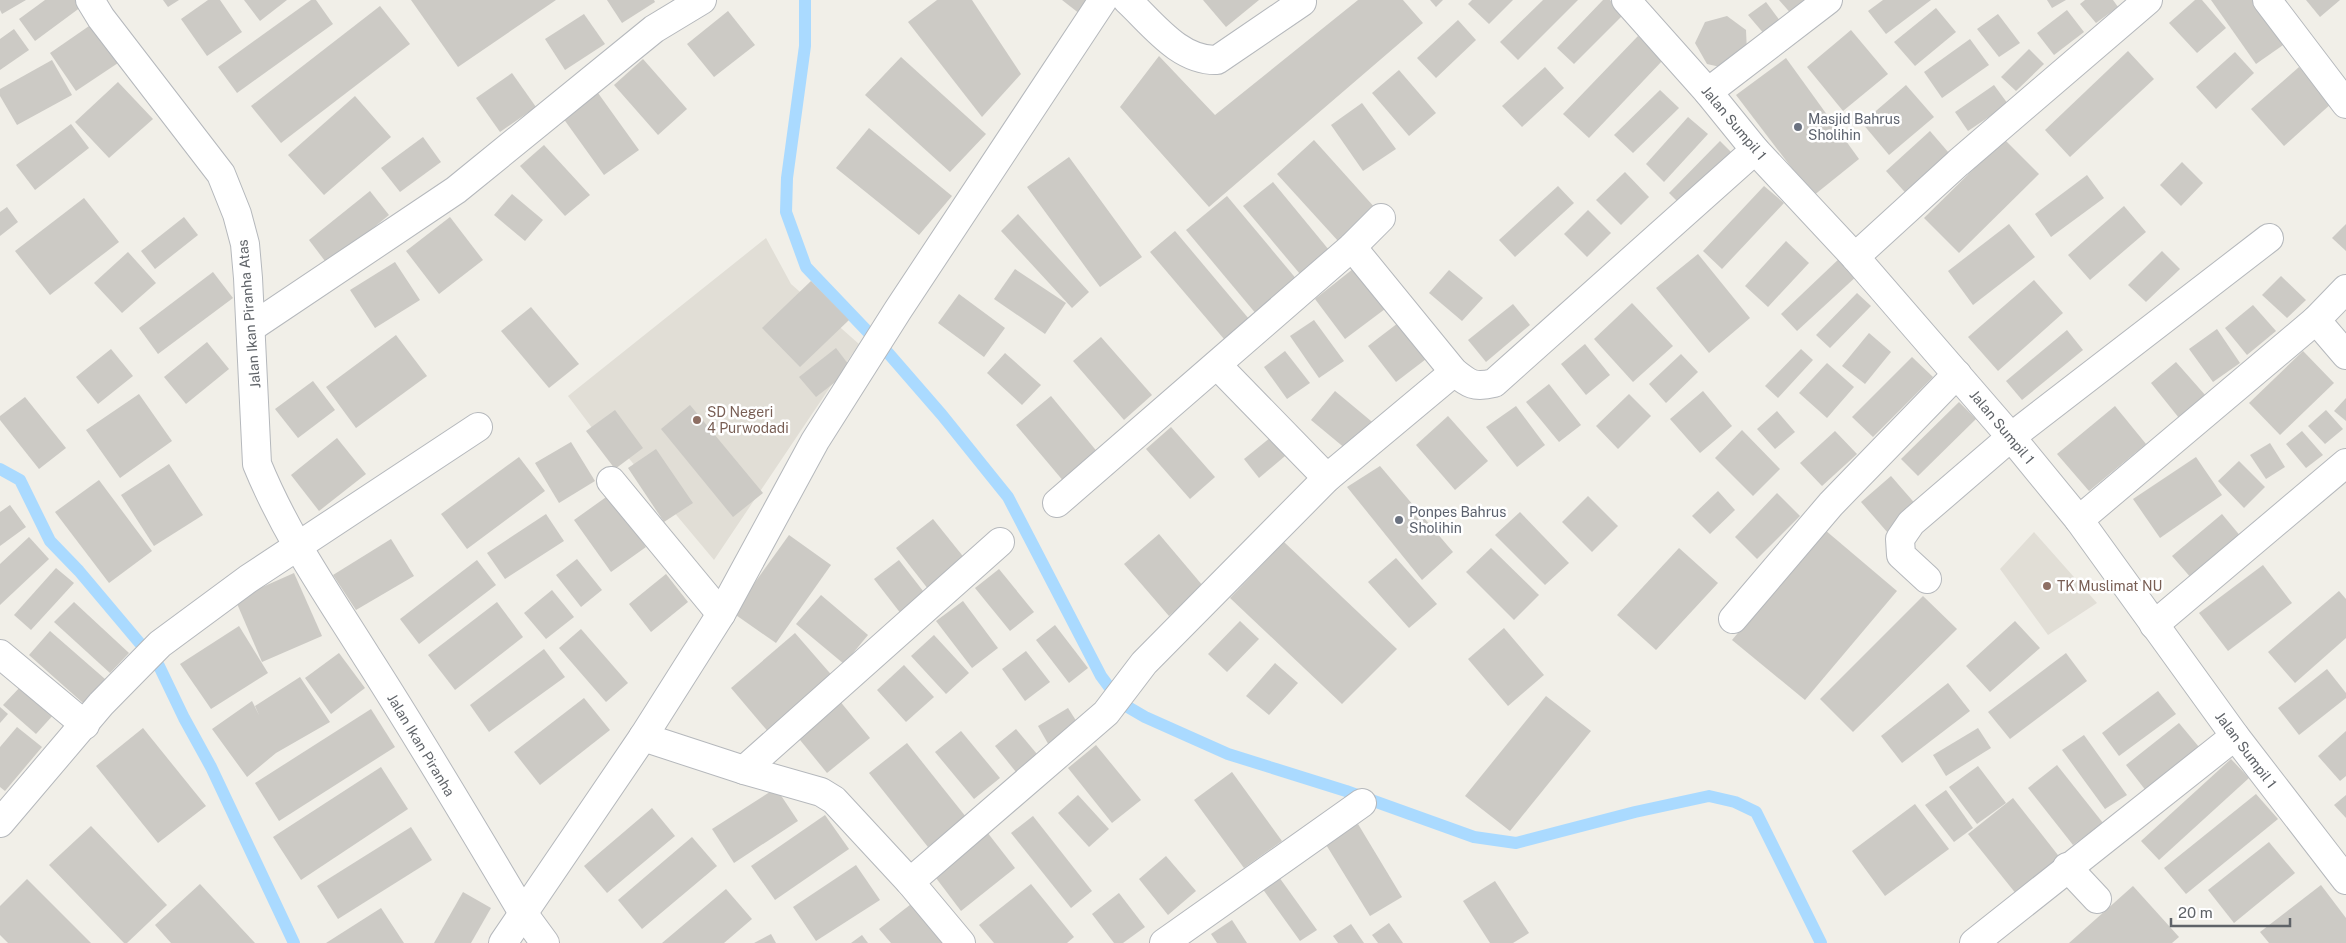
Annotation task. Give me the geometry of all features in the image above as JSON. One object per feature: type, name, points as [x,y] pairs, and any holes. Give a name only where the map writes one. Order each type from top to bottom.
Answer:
[{"type":"street","name":"Jalan Ikan Piranha Atas","points":[[90,0],[101,18],[222,174],[245,244],[252,327],[257,464],[298,547]]},
{"type":"street","points":[[252,327],[456,190],[654,29],[702,0]]},
{"type":"street","points":[[503,943],[643,737],[721,614],[790,484],[868,357],[1103,0]]},
{"type":"street","points":[[1127,0],[1183,52],[1203,60],[1217,60],[1302,2]]},
{"type":"street","name":"Jalan Sumpil 1","points":[[1626,0],[1708,92],[1755,150],[1855,257],[1958,374],[2079,520],[2235,736],[2346,880]]},
{"type":"street","points":[[1708,92],[1828,0]]},
{"type":"street","points":[[1855,257],[1965,156],[2148,0]]},
{"type":"street","points":[[2267,0],[2346,104]]},
{"type":"street","points":[[1352,247],[1454,372],[1469,384],[1481,386],[1494,383],[1755,150]]},
{"type":"street","points":[[1057,503],[1352,247],[1381,218]]},
{"type":"street","points":[[1927,579],[1901,555],[1900,539],[1911,522],[2011,437],[2269,238]]},
{"type":"street","points":[[2079,520],[2316,320],[2346,289]]},
{"type":"street","points":[[2316,320],[2346,356]]},
{"type":"street","points":[[1217,365],[1327,478]]},
{"type":"street","points":[[910,882],[1106,713],[1144,663],[1327,478],[1454,372]]},
{"type":"street","points":[[1733,619],[1831,504],[1958,374]]},
{"type":"street","points":[[0,823],[151,652],[248,580],[478,426]]},
{"type":"street","points":[[2154,625],[2346,463]]},
{"type":"street","points":[[611,481],[721,614]]},
{"type":"street","points":[[744,770],[1000,542]]},
{"type":"street","name":"Jalan Ikan Piranha","points":[[298,547],[318,583],[367,657],[523,913],[545,943]]},
{"type":"street","points":[[0,654],[85,725]]},
{"type":"street","points":[[1974,943],[2235,736]]},
{"type":"street","points":[[643,737],[744,770],[821,792],[834,800],[910,882],[961,943]]},
{"type":"street","points":[[1164,943],[1362,803]]},
{"type":"street","points":[[2067,868],[2097,899]]},
{"type":"shaded area","name":"SD Negeri 4 Purwodadi","points":[[766,238],[791,284],[859,344],[714,560],[616,443],[608,449],[568,396]]},
{"type":"shaded area","name":"TK Muslimat NU","points":[[2034,532],[2097,603],[2048,635],[2000,569]]},
{"type":"building","points":[[0,0],[26,0],[2,14]]},
{"type":"building","points":[[45,0],[75,0],[81,7],[35,41],[19,19]]},
{"type":"building","points":[[163,0],[179,0],[168,7]]},
{"type":"building","points":[[208,0],[220,0],[242,32],[207,56],[181,19]]},
{"type":"building","points":[[244,0],[287,0],[260,21]]},
{"type":"building","points":[[311,0],[316,0],[333,24],[237,93],[218,67]]},
{"type":"building","points":[[411,0],[556,0],[458,67]]},
{"type":"building","points":[[607,0],[654,0],[655,2],[622,23]]},
{"type":"building","points":[[937,0],[972,0],[1021,74],[982,117],[908,22]]},
{"type":"building","points":[[1062,0],[1091,0],[1080,14]]},
{"type":"building","points":[[1203,0],[1259,0],[1226,27]]},
{"type":"building","points":[[1358,0],[1403,0],[1423,23],[1209,207],[1120,107],[1159,56],[1215,115]]},
{"type":"building","points":[[1430,0],[1443,0],[1436,7]]},
{"type":"building","points":[[1472,0],[1513,0],[1489,24],[1468,4]]},
{"type":"building","points":[[1543,0],[1578,0],[1518,60],[1500,42]]},
{"type":"building","points":[[1603,0],[1610,0],[1624,14],[1574,64],[1557,48]]},
{"type":"building","points":[[1779,0],[1813,0],[1794,17]]},
{"type":"building","points":[[1883,0],[1931,0],[1886,34],[1868,11]]},
{"type":"building","points":[[2047,0],[2066,0],[2052,8]]},
{"type":"building","points":[[2085,0],[2113,0],[2118,7],[2096,23],[2080,4]]},
{"type":"building","points":[[2195,0],[2202,0],[2226,28],[2197,53],[2169,23]]},
{"type":"building","points":[[2211,0],[2256,0],[2286,43],[2256,64]]},
{"type":"building","points":[[2306,0],[2340,0],[2320,17]]},
{"type":"building","points":[[1766,2],[1781,22],[1765,35],[1748,15]]},
{"type":"building","points":[[380,6],[410,44],[281,143],[251,106]]},
{"type":"building","points":[[1936,8],[1956,32],[1915,66],[1894,42]]},
{"type":"building","points":[[2067,10],[2084,32],[2054,55],[2037,33]]},
{"type":"building","points":[[728,11],[755,45],[714,77],[687,44]]},
{"type":"building","points":[[584,14],[605,44],[565,70],[545,39]]},
{"type":"building","points":[[1998,14],[2020,43],[1999,57],[1977,29]]},
{"type":"building","points":[[1727,16],[1746,30],[1747,53],[1729,69],[1707,64],[1695,43],[1705,22]]},
{"type":"building","points":[[1458,20],[1476,40],[1436,78],[1417,58]]},
{"type":"building","points":[[92,24],[118,63],[76,91],[50,53]]},
{"type":"building","points":[[14,29],[29,50],[0,70],[0,39]]},
{"type":"building","points":[[1851,30],[1888,74],[1843,111],[1807,67]]},
{"type":"building","points":[[1638,36],[1663,60],[1589,138],[1563,114]]},
{"type":"building","points":[[1970,39],[1989,65],[1942,98],[1924,72]]},
{"type":"building","points":[[2029,49],[2044,64],[2016,91],[2001,77]]},
{"type":"building","points":[[2128,51],[2154,79],[2070,157],[2045,130]]},
{"type":"building","points":[[2235,52],[2254,73],[2216,109],[2196,87]]},
{"type":"building","points":[[901,57],[986,134],[950,172],[865,95]]},
{"type":"building","name":"Masjid Bahrus Sholihin","points":[[1786,58],[1859,159],[1813,196],[1736,95]]},
{"type":"building","points":[[643,59],[687,109],[658,135],[614,85]]},
{"type":"building","points":[[52,60],[72,95],[17,125],[0,96],[0,89]]},
{"type":"building","points":[[1545,67],[1564,88],[1522,127],[1502,106]]},
{"type":"building","points":[[2299,67],[2332,103],[2284,146],[2251,109]]},
{"type":"building","points":[[1399,70],[1436,113],[1409,136],[1372,93]]},
{"type":"building","points":[[512,73],[536,107],[500,132],[476,98]]},
{"type":"building","points":[[118,82],[153,119],[109,158],[75,122]]},
{"type":"building","points":[[1906,85],[1934,117],[1889,155],[1862,123]]},
{"type":"building","points":[[1994,85],[2008,104],[1968,131],[1955,112]]},
{"type":"building","points":[[1660,90],[1679,108],[1633,153],[1614,135]]},
{"type":"building","points":[[598,93],[639,150],[604,175],[563,118]]},
{"type":"building","points":[[355,96],[391,137],[324,195],[288,155]]},
{"type":"building","points":[[1362,103],[1396,149],[1363,171],[1331,125]]},
{"type":"building","points":[[1688,117],[1708,134],[1664,182],[1646,164]]},
{"type":"building","points":[[71,124],[89,148],[35,190],[16,165]]},
{"type":"building","points":[[869,128],[952,196],[919,235],[836,168]]},
{"type":"building","points":[[1930,131],[1955,160],[1911,199],[1886,171]]},
{"type":"building","points":[[423,137],[441,162],[400,192],[381,168]]},
{"type":"building","points":[[2004,139],[2039,174],[1959,253],[1924,218]]},
{"type":"building","points":[[1314,140],[1376,209],[1339,242],[1277,174]]},
{"type":"building","points":[[1720,141],[1735,156],[1684,208],[1669,193]]},
{"type":"building","points":[[544,145],[590,195],[565,216],[520,166]]},
{"type":"building","points":[[1069,157],[1142,257],[1100,287],[1027,187]]},
{"type":"building","points":[[2182,162],[2203,183],[2181,206],[2160,185]]},
{"type":"building","points":[[1625,172],[1649,197],[1621,225],[1596,200]]},
{"type":"building","points":[[2087,175],[2104,198],[2051,237],[2035,214]]},
{"type":"building","points":[[1273,182],[1329,250],[1300,274],[1243,206]]},
{"type":"building","points":[[1558,186],[1574,203],[1515,257],[1499,240]]},
{"type":"building","points":[[1764,186],[1784,203],[1722,269],[1703,251]]},
{"type":"building","points":[[370,191],[389,215],[328,265],[309,240]]},
{"type":"building","points":[[512,194],[543,220],[525,241],[494,215]]},
{"type":"building","points":[[1227,196],[1298,281],[1257,315],[1186,230]]},
{"type":"building","points":[[84,198],[119,242],[50,295],[15,251]]},
{"type":"building","points":[[2124,206],[2146,232],[2090,280],[2068,255]]},
{"type":"building","points":[[7,207],[18,222],[0,236],[0,212]]},
{"type":"building","points":[[1588,210],[1611,233],[1587,257],[1564,234]]},
{"type":"building","points":[[1018,214],[1089,292],[1072,308],[1001,231]]},
{"type":"building","points":[[184,217],[198,235],[155,269],[141,251]]},
{"type":"building","points":[[450,217],[483,260],[439,294],[406,251]]},
{"type":"building","points":[[2009,224],[2035,257],[1973,305],[1948,271]]},
{"type":"building","points":[[2346,224],[2346,251],[2332,238]]},
{"type":"building","points":[[1175,231],[1249,319],[1224,339],[1150,252]]},
{"type":"building","points":[[1786,241],[1809,263],[1768,307],[1745,286]]},
{"type":"building","points":[[2162,251],[2180,269],[2146,302],[2128,285]]},
{"type":"building","points":[[128,252],[156,283],[122,313],[94,283]]},
{"type":"building","points":[[1698,254],[1750,318],[1709,353],[1656,288]]},
{"type":"building","points":[[1842,256],[1859,274],[1797,331],[1781,314]]},
{"type":"building","points":[[395,262],[420,300],[375,328],[350,290]]},
{"type":"building","points":[[1358,265],[1389,306],[1345,339],[1315,299]]},
{"type":"building","points":[[1015,269],[1066,303],[1045,334],[994,299]]},
{"type":"building","points":[[1449,270],[1483,298],[1462,321],[1429,293]]},
{"type":"building","points":[[213,272],[233,298],[158,354],[139,328]]},
{"type":"building","points":[[2281,276],[2306,300],[2287,318],[2262,295]]},
{"type":"building","points":[[2034,280],[2063,313],[1998,371],[1968,337]]},
{"type":"building","points":[[811,281],[849,320],[800,367],[762,328]]},
{"type":"building","points":[[1857,293],[1871,306],[1830,348],[1816,335]]},
{"type":"building","points":[[959,294],[1005,328],[984,357],[938,323]]},
{"type":"building","points":[[1632,303],[1673,346],[1633,382],[1594,339]]},
{"type":"building","points":[[1513,304],[1530,325],[1486,362],[1468,340]]},
{"type":"building","points":[[2253,305],[2276,331],[2247,355],[2225,328]]},
{"type":"building","points":[[531,307],[579,364],[549,388],[501,331]]},
{"type":"building","points":[[1314,320],[1344,361],[1319,378],[1290,336]]},
{"type":"building","points":[[1402,320],[1430,356],[1396,382],[1368,346]]},
{"type":"building","points":[[2217,329],[2240,363],[2213,382],[2189,349]]},
{"type":"building","points":[[2067,330],[2083,350],[2022,400],[2006,381]]},
{"type":"building","points":[[1869,333],[1891,352],[1865,384],[1842,366]]},
{"type":"building","points":[[396,335],[427,376],[356,428],[326,387]]},
{"type":"building","points":[[1101,337],[1152,395],[1124,420],[1073,361]]},
{"type":"building","points":[[207,342],[229,369],[186,404],[164,377]]},
{"type":"building","points":[[1585,344],[1610,375],[1586,395],[1561,364]]},
{"type":"building","points":[[836,348],[852,369],[816,397],[799,377]]},
{"type":"building","points":[[111,349],[133,376],[98,404],[76,377]]},
{"type":"building","points":[[1801,349],[1813,360],[1778,398],[1765,386]]},
{"type":"building","points":[[1285,351],[1310,383],[1287,399],[1264,367]]},
{"type":"building","points":[[2303,351],[2334,383],[2280,435],[2249,403]]},
{"type":"building","points":[[1005,353],[1041,385],[1022,405],[987,373]]},
{"type":"building","points":[[1681,354],[1698,372],[1666,403],[1649,384]]},
{"type":"building","points":[[1912,357],[1933,377],[1873,437],[1852,417]]},
{"type":"building","points":[[2176,362],[2206,396],[2179,418],[2151,383]]},
{"type":"building","points":[[1827,363],[1854,387],[1827,418],[1799,393]]},
{"type":"building","points":[[313,381],[335,410],[298,438],[275,409]]},
{"type":"building","points":[[1549,384],[1581,425],[1559,442],[1526,402]]},
{"type":"building","points":[[1335,391],[1377,426],[1352,454],[1311,420]]},
{"type":"building","points":[[1703,391],[1732,426],[1700,453],[1670,419]]},
{"type":"building","points":[[139,394],[172,441],[120,478],[86,430]]},
{"type":"building","points":[[1629,394],[1651,416],[1618,449],[1596,426]]},
{"type":"building","points":[[1051,396],[1099,454],[1065,483],[1016,425]]},
{"type":"building","points":[[25,397],[66,448],[39,469],[0,420],[0,416]]},
{"type":"building","points":[[2346,398],[2346,421],[2334,411]]},
{"type":"building","points":[[1959,402],[1976,419],[1918,476],[1901,459]]},
{"type":"building","points":[[690,405],[763,493],[733,517],[661,429]]},
{"type":"building","points":[[1516,406],[1545,445],[1517,467],[1486,427]]},
{"type":"building","points":[[2115,406],[2146,444],[2089,491],[2057,454]]},
{"type":"building","points":[[615,410],[643,448],[615,469],[586,431]]},
{"type":"building","points":[[2326,410],[2343,429],[2325,444],[2308,426]]},
{"type":"building","points":[[1777,411],[1795,432],[1775,449],[1757,429]]},
{"type":"building","points":[[1448,416],[1488,461],[1455,490],[1416,445]]},
{"type":"building","points":[[1171,427],[1215,477],[1190,499],[1146,449]]},
{"type":"building","points":[[1742,430],[1780,469],[1753,496],[1715,458]]},
{"type":"building","points":[[1835,431],[1857,454],[1822,486],[1800,463]]},
{"type":"building","points":[[2302,431],[2323,455],[2306,468],[2286,444]]},
{"type":"building","points":[[1276,433],[1291,451],[1259,478],[1244,459]]},
{"type":"building","points":[[337,438],[366,474],[319,511],[291,475]]},
{"type":"building","points":[[571,442],[595,481],[559,503],[535,463]]},
{"type":"building","points":[[2270,443],[2285,467],[2266,479],[2250,455]]},
{"type":"building","points":[[656,449],[693,503],[664,522],[628,468]]},
{"type":"building","points":[[519,457],[545,491],[467,549],[441,514]]},
{"type":"building","points":[[2196,457],[2222,495],[2160,538],[2133,499]]},
{"type":"building","points":[[2239,461],[2265,487],[2244,508],[2218,481]]},
{"type":"building","points":[[169,464],[203,515],[154,546],[121,495]]},
{"type":"building","name":"Ponpes Bahrus Sholihin","points":[[1380,466],[1453,552],[1422,580],[1347,487]]},
{"type":"building","points":[[1891,476],[1918,507],[1888,533],[1861,502]]},
{"type":"building","points":[[99,480],[152,551],[109,583],[55,512]]},
{"type":"building","points":[[1718,491],[1735,510],[1710,534],[1692,516]]},
{"type":"building","points":[[1777,493],[1800,516],[1757,559],[1735,537]]},
{"type":"building","points":[[609,495],[646,547],[611,572],[574,520]]},
{"type":"building","points":[[1588,496],[1618,526],[1592,552],[1562,522]]},
{"type":"building","points":[[10,505],[26,527],[0,546],[0,512]]},
{"type":"building","points":[[1520,512],[1569,563],[1545,585],[1495,535]]},
{"type":"building","points":[[546,514],[564,541],[505,579],[487,553]]},
{"type":"building","points":[[2222,514],[2242,538],[2192,579],[2172,556]]},
{"type":"building","points":[[933,519],[970,565],[932,594],[896,548]]},
{"type":"building","points":[[1825,530],[1897,591],[1805,700],[1732,640]]},
{"type":"building","points":[[1159,534],[1203,586],[1169,616],[1124,564]]},
{"type":"building","points":[[789,535],[831,565],[776,643],[733,613]]},
{"type":"building","points":[[29,537],[49,559],[0,605],[0,564]]},
{"type":"building","points":[[391,539],[414,576],[356,610],[333,575]]},
{"type":"building","points":[[1284,542],[1397,649],[1342,704],[1230,598]]},
{"type":"building","points":[[1491,548],[1539,595],[1514,620],[1466,572]]},
{"type":"building","points":[[1679,548],[1718,583],[1656,650],[1617,615]]},
{"type":"building","points":[[1396,558],[1437,604],[1409,628],[1368,582]]},
{"type":"building","points":[[577,559],[602,590],[581,607],[556,575]]},
{"type":"building","points":[[477,560],[496,585],[419,644],[400,619]]},
{"type":"building","points":[[899,560],[930,600],[905,619],[874,579]]},
{"type":"building","points":[[2263,565],[2292,603],[2228,651],[2199,613]]},
{"type":"building","points":[[56,568],[74,583],[31,630],[14,615]]},
{"type":"building","points":[[999,569],[1034,612],[1010,631],[975,588]]},
{"type":"building","points":[[294,573],[322,636],[262,662],[235,599]]},
{"type":"building","points":[[666,574],[688,602],[651,632],[629,604]]},
{"type":"building","points":[[552,590],[574,617],[546,639],[524,613]]},
{"type":"building","points":[[2339,591],[2346,599],[2346,638],[2295,683],[2268,652]]},
{"type":"building","points":[[821,595],[868,635],[844,664],[796,624]]},
{"type":"building","points":[[1923,596],[1957,629],[1853,732],[1820,699]]},
{"type":"building","points":[[963,601],[998,648],[972,668],[936,621]]},
{"type":"building","points":[[74,602],[129,653],[110,673],[54,622]]},
{"type":"building","points":[[497,602],[523,637],[455,690],[428,655]]},
{"type":"building","points":[[1240,621],[1259,639],[1227,672],[1208,654]]},
{"type":"building","points":[[2015,621],[2040,648],[1990,692],[1966,666]]},
{"type":"building","points":[[1055,625],[1088,668],[1069,683],[1036,640]]},
{"type":"building","points":[[239,626],[268,673],[211,709],[180,664]]},
{"type":"building","points":[[1504,628],[1544,675],[1508,706],[1468,659]]},
{"type":"building","points":[[581,629],[628,683],[606,702],[559,648]]},
{"type":"building","points":[[50,631],[105,679],[83,703],[29,655]]},
{"type":"building","points":[[795,633],[835,679],[770,734],[731,688]]},
{"type":"building","points":[[934,635],[969,673],[946,694],[911,656]]},
{"type":"building","points":[[544,649],[565,677],[489,732],[470,705]]},
{"type":"building","points":[[1026,651],[1050,682],[1025,701],[1002,669]]},
{"type":"building","points":[[339,653],[365,688],[331,714],[305,678]]},
{"type":"building","points":[[2066,653],[2087,681],[2010,739],[1988,712]]},
{"type":"building","points":[[1275,663],[1298,683],[1269,715],[1246,696]]},
{"type":"building","points":[[904,665],[934,697],[906,722],[877,690]]},
{"type":"building","points":[[2327,669],[2346,693],[2346,698],[2299,735],[2278,708]]},
{"type":"building","points":[[300,677],[330,722],[276,753],[247,777],[212,729],[252,701],[259,715],[255,706]]},
{"type":"building","points":[[1948,683],[1970,711],[1902,763],[1881,736]]},
{"type":"building","points":[[23,684],[55,713],[36,734],[3,705]]},
{"type":"building","points":[[2158,691],[2176,714],[2119,756],[2102,733]]},
{"type":"building","points":[[1546,696],[1591,731],[1510,831],[1465,796]]},
{"type":"building","points":[[584,698],[610,730],[540,785],[514,752]]},
{"type":"building","points":[[839,700],[870,738],[827,773],[796,735]]},
{"type":"building","points":[[0,707],[8,714],[0,723]]},
{"type":"building","points":[[1068,708],[1082,730],[1051,749],[1038,726]]},
{"type":"building","points":[[371,709],[395,747],[279,821],[255,783]]},
{"type":"building","points":[[2179,723],[2204,753],[2150,796],[2126,765]]},
{"type":"building","points":[[17,727],[42,747],[5,791],[0,787],[0,747]]},
{"type":"building","points":[[143,728],[206,806],[158,843],[96,766]]},
{"type":"building","points":[[1978,728],[1991,748],[1946,776],[1933,755]]},
{"type":"building","points":[[1016,729],[1042,760],[1020,777],[995,746]]},
{"type":"building","points":[[961,731],[1000,778],[974,799],[935,752]]},
{"type":"building","points":[[2346,731],[2346,776],[2340,781],[2318,756]]},
{"type":"building","points":[[2084,735],[2127,795],[2105,809],[2062,750]]},
{"type":"building","points":[[907,743],[966,817],[928,847],[869,773]]},
{"type":"building","points":[[1096,745],[1141,800],[1112,823],[1068,768]]},
{"type":"building","points":[[2231,759],[2249,778],[2159,860],[2141,841]]},
{"type":"building","points":[[2057,765],[2103,823],[2073,845],[2028,788]]},
{"type":"building","points":[[1978,766],[2006,803],[1977,824],[1949,787]]},
{"type":"building","points":[[381,767],[408,809],[301,880],[273,837]]},
{"type":"building","points":[[1232,772],[1282,841],[1244,868],[1194,800]]},
{"type":"building","points":[[776,788],[798,821],[734,863],[712,829]]},
{"type":"building","points":[[1946,790],[1973,828],[1954,842],[1925,805]]},
{"type":"building","points":[[2256,794],[2278,819],[2186,894],[2164,868]]},
{"type":"building","points":[[1078,795],[1109,829],[1089,847],[1058,813]]},
{"type":"building","points":[[2346,795],[2346,818],[2334,805]]},
{"type":"building","points":[[2013,798],[2065,864],[2021,900],[1968,834]]},
{"type":"building","points":[[1915,804],[1949,849],[1885,896],[1852,851]]},
{"type":"building","points":[[652,808],[675,836],[607,893],[584,866]]},
{"type":"building","points":[[825,815],[849,849],[775,900],[751,866]]},
{"type":"building","points":[[1033,816],[1092,891],[1071,908],[1011,833]]},
{"type":"building","points":[[1358,824],[1402,897],[1370,916],[1325,843]]},
{"type":"building","points":[[91,826],[167,905],[127,943],[124,943],[49,865]]},
{"type":"building","points":[[411,827],[432,860],[338,919],[317,886]]},
{"type":"building","points":[[987,832],[1015,868],[961,911],[933,874]]},
{"type":"building","points":[[692,837],[717,866],[642,929],[618,900]]},
{"type":"building","points":[[2269,842],[2295,873],[2234,923],[2208,890]]},
{"type":"building","points":[[1166,856],[1196,891],[1168,915],[1139,879]]},
{"type":"building","points":[[856,865],[880,900],[816,941],[793,907]]},
{"type":"building","points":[[1279,877],[1317,930],[1300,941],[1262,888]]},
{"type":"building","points":[[27,879],[91,943],[8,943],[0,935],[0,906]]},
{"type":"building","points":[[1495,881],[1529,933],[1513,943],[1490,943],[1463,901]]},
{"type":"building","points":[[200,884],[255,943],[171,943],[155,925]]},
{"type":"building","points":[[1031,884],[1074,937],[1067,943],[994,943],[979,925]]},
{"type":"building","points":[[2321,885],[2346,918],[2346,943],[2269,943],[2260,932]]},
{"type":"building","points":[[2133,886],[2179,937],[2172,943],[2069,943]]},
{"type":"building","points":[[726,889],[752,919],[724,943],[662,943]]},
{"type":"building","points":[[463,892],[491,908],[471,943],[434,943]]},
{"type":"building","points":[[1119,893],[1145,927],[1123,943],[1114,943],[1092,914]]},
{"type":"building","points":[[915,901],[944,943],[891,943],[879,929]]},
{"type":"building","points":[[381,908],[404,943],[326,943]]},
{"type":"building","points":[[1232,920],[1247,943],[1217,943],[1211,934]]},
{"type":"building","points":[[1389,923],[1403,943],[1378,943],[1372,935]]},
{"type":"building","points":[[1351,924],[1364,943],[1338,943],[1333,936]]},
{"type":"building","points":[[771,934],[776,943],[754,943]]},
{"type":"building","points":[[862,935],[868,943],[851,943]]},
{"type":"waterway","points":[[805,0],[805,46],[787,178],[786,212],[806,267],[889,354],[942,415],[1008,497],[1101,676],[1121,703],[1145,717],[1228,754],[1346,791],[1474,837],[1516,843],[1635,812],[1709,796],[1735,802],[1756,812],[1821,943]]},
{"type":"waterway","points":[[0,469],[20,480],[50,541],[79,571],[159,666],[184,718],[211,767],[294,943]]},
{"type":"place","name":"Masjid Bahrus Sholihin","points":[[1798,127]]},
{"type":"place","name":"SD Negeri 4 Purwodadi","points":[[697,420]]},
{"type":"place","name":"Ponpes Bahrus Sholihin","points":[[1399,520]]},
{"type":"place","name":"TK Muslimat NU","points":[[2047,586]]}]
